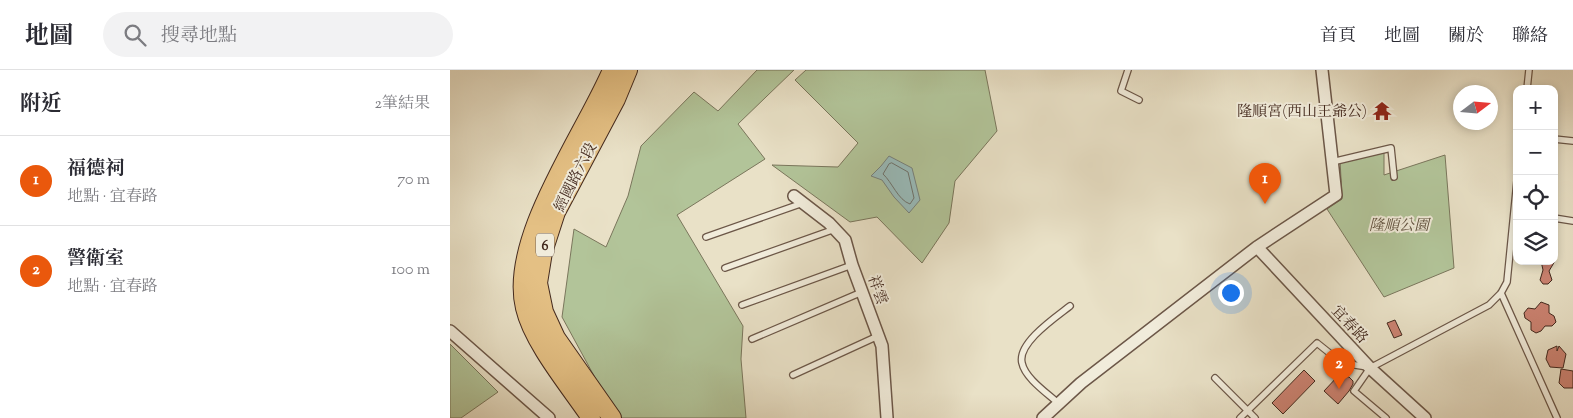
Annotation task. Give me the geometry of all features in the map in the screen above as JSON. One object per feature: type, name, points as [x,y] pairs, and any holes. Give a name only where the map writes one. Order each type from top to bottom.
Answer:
[{"type":"main road","name":"經國路六段","points":[[592,418],[556,368],[534,333],[525,308],[522,282],[527,247],[542,209],[612,70]]},
{"type":"main road","name":"經國路六段","points":[[612,418],[556,338],[544,312],[538,283],[543,252],[556,212],[616,99],[628,70]]},
{"type":"street","points":[[1043,418],[1081,383],[1257,247],[1336,195],[1322,70]]},
{"type":"street","name":"祥雲","points":[[798,199],[846,240],[852,265],[882,346],[887,418]]},
{"type":"street","name":"宜春路","points":[[1257,247],[1370,368],[1425,418]]},
{"type":"street","points":[[450,331],[549,418]]},
{"type":"lane","points":[[1128,70],[1121,91],[1139,100]]},
{"type":"lane","points":[[1527,85],[1529,70]]},
{"type":"lane","points":[[1558,139],[1573,141]]},
{"type":"lane","points":[[1332,162],[1390,148],[1394,177]]},
{"type":"lane","points":[[706,237],[798,199]]},
{"type":"lane","points":[[1558,219],[1573,221]]},
{"type":"lane","points":[[1386,418],[1354,391],[1370,368],[1489,306],[1501,293],[1507,282],[1514,220]]},
{"type":"lane","points":[[725,268],[835,229]]},
{"type":"lane","points":[[742,305],[852,265]]},
{"type":"lane","points":[[752,339],[862,292]]},
{"type":"lane","points":[[1501,293],[1557,418]]},
{"type":"lane","points":[[1058,403],[1030,378],[1022,362],[1024,348],[1045,325],[1070,306]]},
{"type":"lane","points":[[793,375],[878,336]]},
{"type":"lane","points":[[1240,418],[1317,343],[1342,363],[1370,368]]},
{"type":"lane","points":[[1215,378],[1255,418]]},
{"type":"green space","points":[[757,70],[794,70],[738,124],[765,159],[677,215],[743,326],[741,359],[746,418],[617,418],[562,317],[574,229],[606,247],[628,196],[641,146],[694,92],[718,111]]},
{"type":"green space","points":[[806,70],[985,70],[997,131],[955,181],[949,223],[922,263],[877,217],[850,222],[772,165],[838,167],[858,143],[795,80]]},
{"type":"green space","name":"隆順公園","points":[[1384,149],[1384,175],[1445,155],[1454,268],[1384,297],[1327,209],[1342,199],[1340,159]]},
{"type":"green space","points":[[450,344],[498,392],[461,418],[450,418]]},
{"type":"water","points":[[889,156],[912,168],[920,200],[909,213],[882,180],[871,176]]},
{"type":"building","points":[[1542,265],[1553,265],[1549,271],[1552,280],[1548,284],[1543,284],[1540,280],[1543,270]]},
{"type":"building","points":[[1541,302],[1549,305],[1549,313],[1554,316],[1556,322],[1552,326],[1545,326],[1536,333],[1531,330],[1531,322],[1525,318],[1524,313],[1528,308],[1535,309]]},
{"type":"building","points":[[1395,320],[1402,335],[1394,338],[1387,323]]},
{"type":"building","points":[[1557,346],[1557,351],[1559,346],[1566,354],[1563,368],[1550,367],[1546,359],[1548,350]]},
{"type":"building","points":[[1561,369],[1573,371],[1573,388],[1564,388],[1559,383]]},
{"type":"building","points":[[1304,370],[1315,381],[1283,414],[1272,403]]},
{"type":"building","points":[[1339,375],[1349,377],[1353,384],[1338,404],[1324,391]]},
{"type":"place","name":"隆順宮(西山王爺公)","points":[[1382,111]]},
{"type":"place","name":"福德祠","points":[[1265,204]]},
{"type":"place","name":"警衛室","points":[[1339,389]]}]
